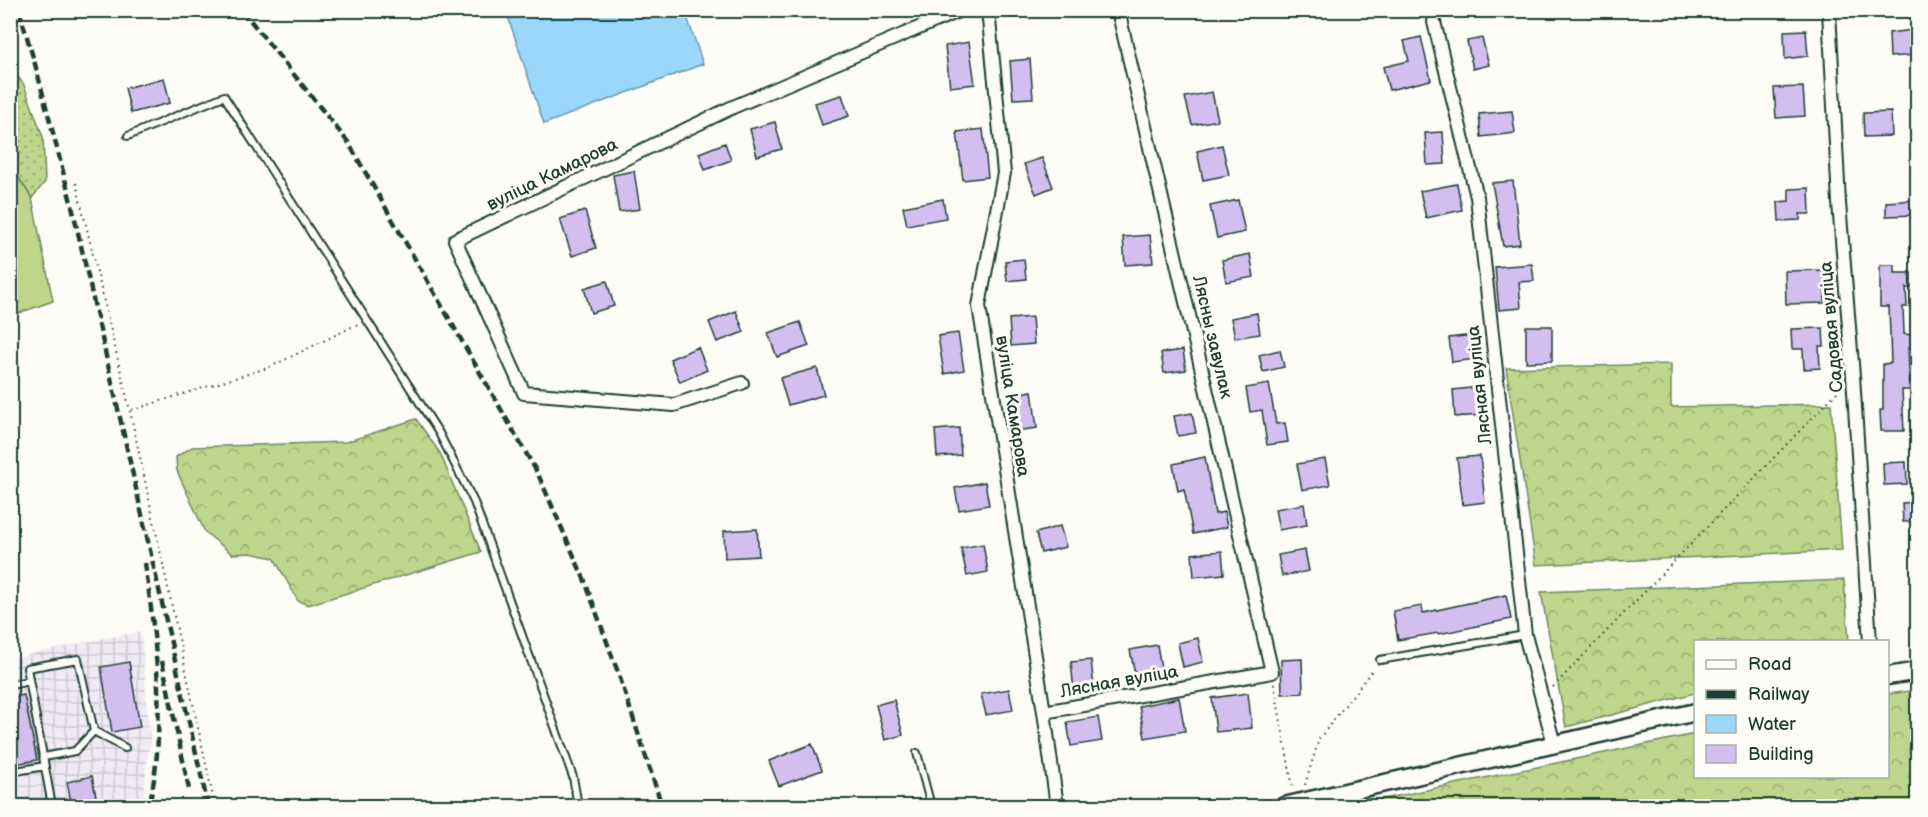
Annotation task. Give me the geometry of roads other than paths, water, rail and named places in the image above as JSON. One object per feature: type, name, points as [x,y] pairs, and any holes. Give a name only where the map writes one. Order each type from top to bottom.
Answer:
[{"type":"main road","points":[[1889,676],[1917,671]]},
{"type":"main road","points":[[1284,807],[1694,712]]},
{"type":"street","name":"вуліца Камарова","points":[[742,383],[674,405],[524,393],[455,240],[733,107],[961,10]]},
{"type":"street","name":"вуліца Камарова","points":[[988,10],[1004,173],[979,306],[1057,807]]},
{"type":"street","name":"Лясны завулак","points":[[1118,10],[1272,672]]},
{"type":"street","name":"Садовая вуліца","points":[[1828,10],[1839,203],[1853,375],[1870,640]]},
{"type":"street","name":"Лясная вуліца","points":[[1434,22],[1477,197],[1525,635],[1554,744]]},
{"type":"street","name":"Лясная вуліца","points":[[1044,712],[1272,672]]},
{"type":"lane","points":[[128,136],[224,96],[439,433],[474,502],[573,777],[578,807]]},
{"type":"lane","points":[[1380,660],[1525,635]]},
{"type":"lane","points":[[52,807],[27,668],[78,659],[94,731],[125,748]]},
{"type":"lane","points":[[10,684],[29,681]]},
{"type":"lane","points":[[44,757],[75,751],[94,731]]},
{"type":"lane","points":[[917,753],[931,807]]},
{"type":"lane","points":[[10,772],[45,766]]},
{"type":"water","points":[[506,11],[685,11],[703,64],[544,124]]},
{"type":"railway","points":[[19,10],[72,206],[208,806]]},
{"type":"railway","points":[[242,10],[348,142],[538,474],[585,581],[662,806]]},
{"type":"railway","points":[[145,563],[156,654],[159,715],[158,746],[149,806]]},
{"type":"railway","points":[[162,661],[189,789]]}]
